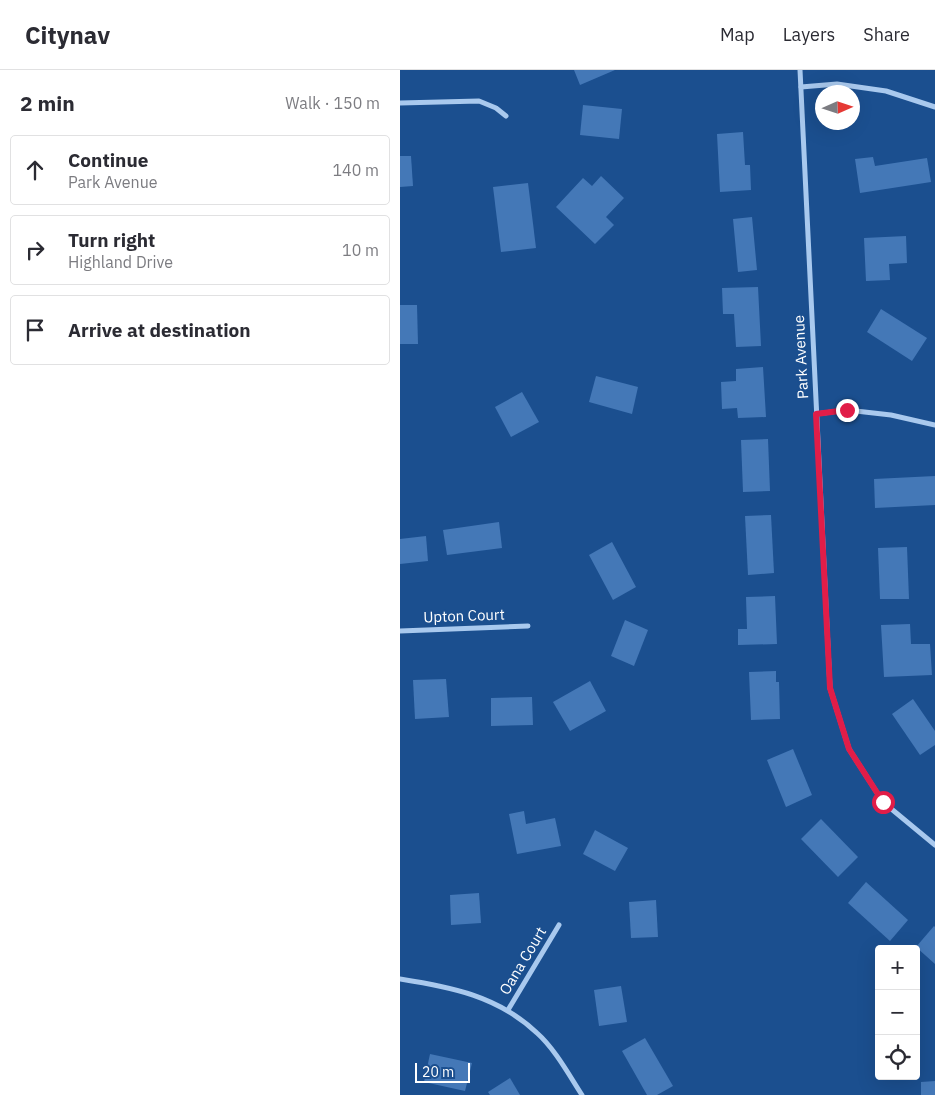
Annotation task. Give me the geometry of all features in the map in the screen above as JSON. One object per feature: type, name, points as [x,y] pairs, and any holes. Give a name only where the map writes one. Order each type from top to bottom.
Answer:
[{"type":"street","name":"Park Avenue","points":[[800,70],[830,688],[849,749],[883,802],[935,845]]},
{"type":"street","points":[[801,87],[846,85],[886,91],[935,107]]},
{"type":"street","points":[[400,103],[479,101],[496,108],[506,116]]},
{"type":"street","points":[[816,414],[847,410],[935,425]]},
{"type":"street","name":"Upton Court","points":[[400,631],[528,626]]},
{"type":"street","name":"Oana Court","points":[[508,1010],[559,925]]},
{"type":"street","points":[[400,979],[440,986],[487,999],[508,1010],[538,1033],[582,1095]]},
{"type":"building","points":[[574,70],[615,70],[580,85]]},
{"type":"building","points":[[583,105],[622,109],[619,139],[580,135]]},
{"type":"building","points":[[743,132],[745,165],[750,165],[751,190],[720,192],[717,134]]},
{"type":"building","points":[[400,156],[411,156],[413,186],[400,187]]},
{"type":"building","points":[[873,157],[875,166],[927,158],[931,182],[860,193],[855,159]]},
{"type":"building","points":[[601,176],[624,198],[606,217],[614,225],[595,244],[556,207],[583,178],[592,186]]},
{"type":"building","points":[[528,183],[536,248],[501,252],[493,187]]},
{"type":"building","points":[[752,217],[757,270],[738,272],[733,219]]},
{"type":"building","points":[[906,236],[907,263],[889,264],[890,280],[866,281],[864,238]]},
{"type":"building","points":[[758,287],[761,346],[736,347],[734,314],[723,314],[722,288]]},
{"type":"building","points":[[400,305],[417,305],[418,344],[400,344]]},
{"type":"building","points":[[881,309],[927,338],[912,361],[867,332]]},
{"type":"building","points":[[763,367],[766,417],[738,418],[737,408],[722,409],[721,382],[736,381],[736,369]]},
{"type":"building","points":[[596,376],[638,387],[632,414],[589,402]]},
{"type":"building","points":[[522,392],[539,422],[511,437],[495,407]]},
{"type":"building","points":[[768,439],[770,491],[743,492],[741,440]]},
{"type":"building","points":[[935,476],[935,505],[875,508],[874,479]]},
{"type":"building","points":[[771,515],[774,573],[748,575],[745,516]]},
{"type":"building","points":[[499,522],[502,548],[447,555],[443,530]]},
{"type":"building","points":[[426,536],[428,561],[400,564],[400,539]]},
{"type":"building","points":[[612,542],[636,587],[613,600],[589,555]]},
{"type":"building","points":[[907,547],[909,599],[880,599],[878,548]]},
{"type":"building","points":[[775,596],[777,644],[738,645],[738,629],[747,629],[746,597]]},
{"type":"building","points":[[625,620],[648,630],[634,666],[611,656]]},
{"type":"building","points":[[910,624],[911,644],[930,644],[932,675],[884,677],[881,625]]},
{"type":"building","points":[[776,671],[776,682],[779,682],[780,719],[751,720],[749,672]]},
{"type":"building","points":[[446,679],[449,717],[415,719],[413,680]]},
{"type":"building","points":[[590,681],[606,711],[570,731],[553,702]]},
{"type":"building","points":[[532,697],[533,725],[491,726],[491,698]]},
{"type":"building","points":[[913,699],[935,731],[935,745],[920,755],[892,714]]},
{"type":"building","points":[[793,749],[812,795],[786,807],[767,760]]},
{"type":"building","points":[[524,811],[526,824],[555,818],[561,846],[517,854],[509,814]]},
{"type":"building","points":[[821,819],[858,857],[838,877],[801,839]]},
{"type":"building","points":[[595,830],[628,848],[615,871],[583,854]]},
{"type":"building","points":[[866,882],[908,920],[890,941],[848,903]]},
{"type":"building","points":[[479,893],[481,923],[451,925],[450,895]]},
{"type":"building","points":[[656,900],[658,937],[631,938],[629,902]]},
{"type":"building","points":[[934,926],[935,964],[920,951],[920,945],[918,945]]},
{"type":"building","points":[[621,986],[627,1022],[599,1026],[594,990]]},
{"type":"building","points":[[645,1038],[673,1086],[657,1095],[647,1095],[622,1051]]},
{"type":"building","points":[[430,1054],[472,1063],[465,1091],[424,1082]]},
{"type":"building","points":[[510,1078],[520,1095],[490,1095],[488,1092]]},
{"type":"building","points":[[935,1081],[935,1095],[921,1095],[921,1082]]},
{"type":"route","points":[[847,410],[816,414],[830,688],[849,749],[883,802]]}]
